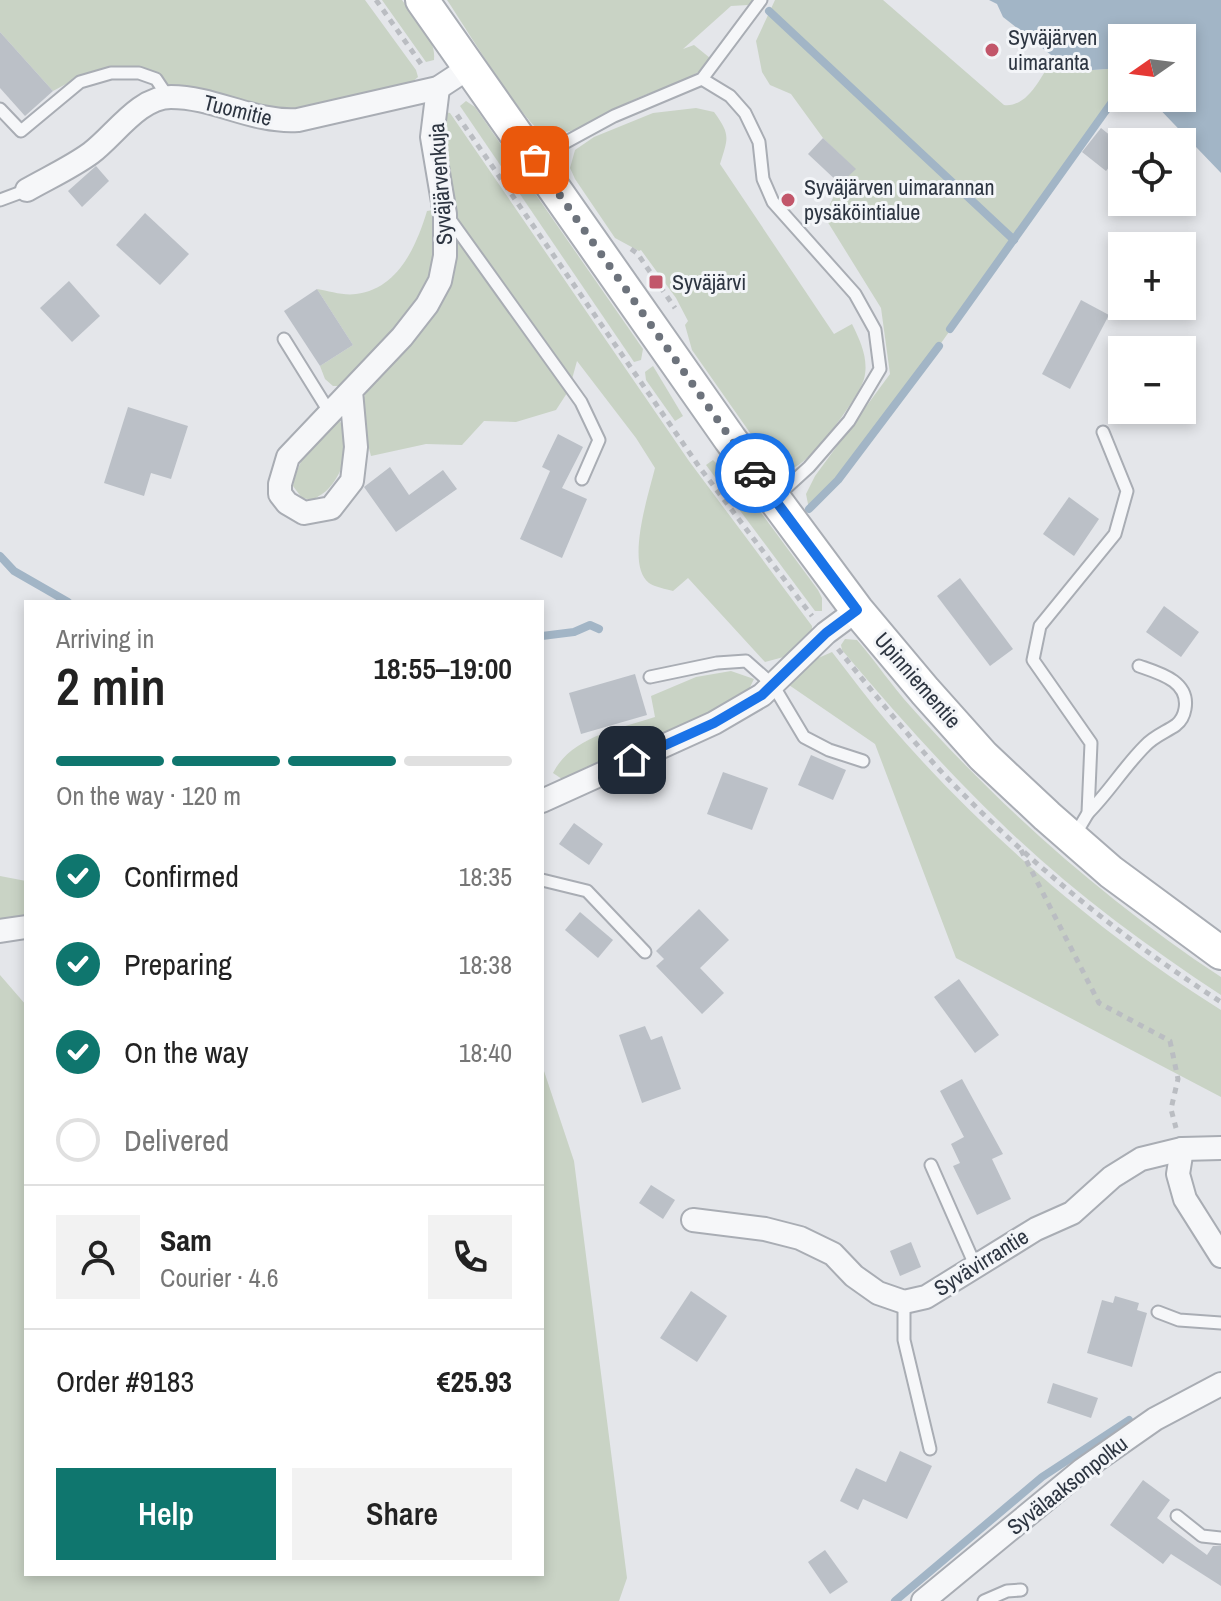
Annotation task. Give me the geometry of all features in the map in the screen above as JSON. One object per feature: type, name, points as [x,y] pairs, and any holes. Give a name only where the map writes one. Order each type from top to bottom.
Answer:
[{"type":"main road","name":"Upinniementie","points":[[422,0],[667,350],[857,610],[983,756],[1080,826],[1111,872],[1221,953]]},
{"type":"street","name":"Tuomitie","points":[[168,97],[193,99],[260,119],[298,120],[438,88],[470,67]]},
{"type":"street","name":"Syväjärvenkuja","points":[[351,391],[356,447],[352,481],[331,508],[304,513],[287,503],[280,494],[288,457],[402,337],[427,305],[440,281],[445,256],[445,214],[432,137],[438,88]]},
{"type":"street","points":[[27,190],[89,155],[145,105],[168,97]]},
{"type":"street","points":[[544,800],[714,723],[762,695],[826,633],[857,610]]},
{"type":"street","points":[[0,931],[24,927]]},
{"type":"street","name":"Syvävirrantie","points":[[904,1302],[926,1297],[1036,1229],[1072,1213],[1112,1177],[1141,1159],[1182,1149],[1221,1148]]},
{"type":"street","points":[[1182,1149],[1178,1174],[1185,1199],[1221,1256]]},
{"type":"street","points":[[693,1220],[765,1229],[800,1238],[833,1254],[854,1276],[878,1293],[904,1302]]},
{"type":"street","name":"Syvälaaksonpolku","points":[[923,1601],[1082,1470],[1155,1419],[1221,1384]]},
{"type":"lane","points":[[535,160],[614,116],[702,79],[761,0]]},
{"type":"lane","points":[[0,109],[21,131],[80,82],[111,73],[139,73],[156,79],[168,97]]},
{"type":"lane","points":[[702,79],[730,96],[745,113],[759,142],[763,179],[773,202],[855,294],[875,330],[880,369],[873,382],[849,421],[809,467],[774,498]]},
{"type":"lane","points":[[0,200],[27,190]]},
{"type":"lane","points":[[445,214],[581,402],[599,440],[582,479]]},
{"type":"lane","points":[[284,339],[330,413]]},
{"type":"lane","points":[[1080,826],[1091,743],[1033,660],[1040,626],[1115,534],[1127,491],[1103,432]]},
{"type":"lane","points":[[650,677],[717,663],[746,661],[773,685],[804,737],[829,750],[863,761]]},
{"type":"lane","points":[[1080,826],[1147,743],[1179,723],[1185,711],[1186,699],[1179,685],[1164,675],[1139,666]]},
{"type":"lane","points":[[544,880],[587,891],[645,952]]},
{"type":"lane","points":[[931,1165],[975,1265]]},
{"type":"lane","points":[[904,1302],[904,1340],[930,1449]]},
{"type":"lane","points":[[1158,1312],[1179,1320],[1221,1323]]},
{"type":"lane","points":[[1177,1516],[1202,1536],[1221,1538]]},
{"type":"lane","points":[[984,1601],[1007,1591],[1021,1590]]},
{"type":"path","points":[[1020,847],[1099,1003],[1170,1041],[1178,1079],[1171,1109],[1182,1149]]},
{"type":"green space","points":[[0,0],[365,0],[418,77],[404,89],[298,116],[168,94],[158,77],[83,75],[53,91],[0,32]]},
{"type":"green space","points":[[382,0],[402,0],[428,36],[434,60],[426,62]]},
{"type":"green space","points":[[447,0],[753,0],[748,5],[731,6],[683,49],[694,45],[710,58],[708,65],[699,72],[631,101],[586,125],[567,132],[549,133],[540,130],[520,109]]},
{"type":"green space","points":[[775,0],[883,0],[1004,105],[1028,96],[1054,57],[1078,71],[1108,69],[1108,108],[939,346],[838,480],[809,509],[806,494],[815,476],[890,374],[881,308],[824,216],[840,184],[855,169],[823,138],[791,94],[770,85],[762,72],[756,41]]},
{"type":"green space","points":[[466,101],[475,107],[643,349],[641,360],[634,362],[460,106]]},
{"type":"green space","points":[[696,108],[714,112],[719,120],[726,137],[720,164],[834,334],[852,324],[863,351],[866,365],[864,379],[853,400],[822,442],[793,468],[774,467],[692,350],[685,325],[688,321],[676,298],[641,250],[615,238],[570,168],[575,150],[594,137],[653,113]]},
{"type":"green space","points":[[445,112],[450,113],[689,461],[812,626],[812,635],[791,655],[765,662],[688,578],[673,591],[649,583],[642,574],[639,561],[641,528],[655,468],[577,361],[569,390],[556,410],[516,422],[484,421],[462,445],[426,444],[371,456],[363,412],[368,386],[446,291],[439,132]]},
{"type":"green space","points":[[433,210],[437,219],[432,273],[416,307],[342,386],[333,386],[325,379],[320,366],[353,345],[317,289],[351,294],[383,284],[403,264],[427,211]]},
{"type":"green space","points":[[653,366],[683,416],[675,421],[646,380],[645,372]]},
{"type":"green space","points":[[339,420],[346,436],[346,445],[339,473],[329,488],[313,500],[302,498],[293,486],[299,467],[316,439]]},
{"type":"green space","points":[[713,460],[748,495],[818,590],[822,598],[822,611],[815,611],[706,465]]},
{"type":"green space","points":[[845,639],[857,640],[946,745],[1057,852],[1137,918],[1221,977],[1221,995],[1106,914],[1025,845],[958,780],[880,694],[842,650]]},
{"type":"green space","points":[[832,652],[925,764],[1003,842],[1131,949],[1221,1010],[1221,1097],[956,958],[875,744],[789,685],[816,659]]},
{"type":"green space","points":[[731,671],[754,679],[748,691],[708,714],[562,779],[553,773],[571,751],[583,743],[611,730],[655,717],[651,696],[696,677]]},
{"type":"green space","points":[[0,876],[24,881],[24,920],[0,925]]},
{"type":"green space","points":[[0,975],[24,1003],[24,1576],[544,1576],[544,1071],[574,1161],[627,1578],[619,1601],[0,1601]]},
{"type":"water","points":[[989,0],[1221,0],[1221,173],[1196,147],[1196,128],[1178,128],[1162,112],[1196,112],[1196,24],[1108,24],[1108,69],[1078,71],[1060,62],[1003,17],[997,4]]},
{"type":"building","points":[[0,32],[53,91],[25,116],[0,88]]},
{"type":"building","points":[[1101,128],[1108,134],[1106,171],[1082,152]]},
{"type":"building","points":[[823,138],[856,169],[840,184],[808,154]]},
{"type":"building","points":[[96,166],[109,181],[82,207],[68,191]]},
{"type":"building","points":[[145,213],[189,254],[160,285],[116,245]]},
{"type":"building","points":[[69,281],[100,316],[72,342],[40,308]]},
{"type":"building","points":[[317,289],[353,345],[320,366],[284,311]]},
{"type":"building","points":[[1081,300],[1108,314],[1070,389],[1042,374]]},
{"type":"building","points":[[128,407],[188,426],[171,479],[151,473],[144,496],[104,483]]},
{"type":"building","points":[[558,434],[583,447],[562,488],[587,499],[562,558],[520,539],[550,471],[542,467]]},
{"type":"building","points":[[390,467],[409,495],[443,470],[457,489],[396,532],[364,487]]},
{"type":"building","points":[[1069,497],[1099,519],[1074,556],[1043,534]]},
{"type":"building","points":[[960,578],[1013,649],[990,666],[937,596]]},
{"type":"building","points":[[1164,606],[1199,632],[1181,657],[1146,632]]},
{"type":"building","points":[[635,674],[647,715],[581,734],[569,693]]},
{"type":"building","points":[[811,755],[846,770],[833,800],[798,785]]},
{"type":"building","points":[[723,772],[768,788],[752,830],[707,814]]},
{"type":"building","points":[[574,823],[603,844],[589,865],[559,844]]},
{"type":"building","points":[[699,909],[729,940],[700,968],[724,993],[702,1014],[656,966],[664,959],[656,951]]},
{"type":"building","points":[[580,912],[613,940],[598,958],[565,930]]},
{"type":"building","points":[[959,979],[999,1035],[975,1053],[934,997]]},
{"type":"building","points":[[645,1026],[651,1040],[662,1036],[681,1089],[642,1103],[619,1035]]},
{"type":"building","points":[[962,1079],[1003,1154],[992,1159],[1011,1199],[977,1215],[953,1166],[960,1163],[951,1144],[964,1137],[940,1091]]},
{"type":"building","points":[[651,1185],[675,1200],[663,1219],[639,1203]]},
{"type":"building","points":[[911,1242],[921,1267],[900,1276],[890,1251]]},
{"type":"building","points":[[691,1291],[727,1316],[697,1362],[660,1338]]},
{"type":"building","points":[[1115,1296],[1139,1303],[1137,1310],[1147,1313],[1132,1367],[1087,1353],[1102,1300],[1113,1303]]},
{"type":"building","points":[[1053,1383],[1098,1398],[1091,1418],[1047,1403]]},
{"type":"building","points":[[900,1451],[932,1466],[907,1519],[863,1499],[858,1510],[840,1501],[856,1468],[886,1482]]},
{"type":"building","points":[[1143,1480],[1170,1500],[1157,1518],[1207,1555],[1213,1546],[1221,1546],[1221,1586],[1171,1554],[1163,1564],[1110,1525]]},
{"type":"building","points":[[825,1550],[848,1582],[830,1594],[808,1562]]},
{"type":"waterway","points":[[769,11],[1014,240]]},
{"type":"waterway","points":[[950,329],[1108,108]]},
{"type":"waterway","points":[[809,509],[838,480],[939,346]]},
{"type":"waterway","points":[[0,556],[14,571],[65,600]]},
{"type":"waterway","points":[[544,636],[574,632],[590,625],[599,629]]},
{"type":"waterway","points":[[895,1601],[1042,1477],[1129,1420]]},
{"type":"way so far","points":[[535,160],[755,473]]},
{"type":"place","name":"Syväjärven uimaranta","points":[[992,50]]},
{"type":"place","name":"Syväjärven uimarannan pysäköintialue","points":[[788,200]]},
{"type":"place","name":"Syväjärvi","points":[[656,282]]},
{"type":"route","points":[[632,760],[714,723],[762,695],[826,633],[857,610],[755,473]]}]
